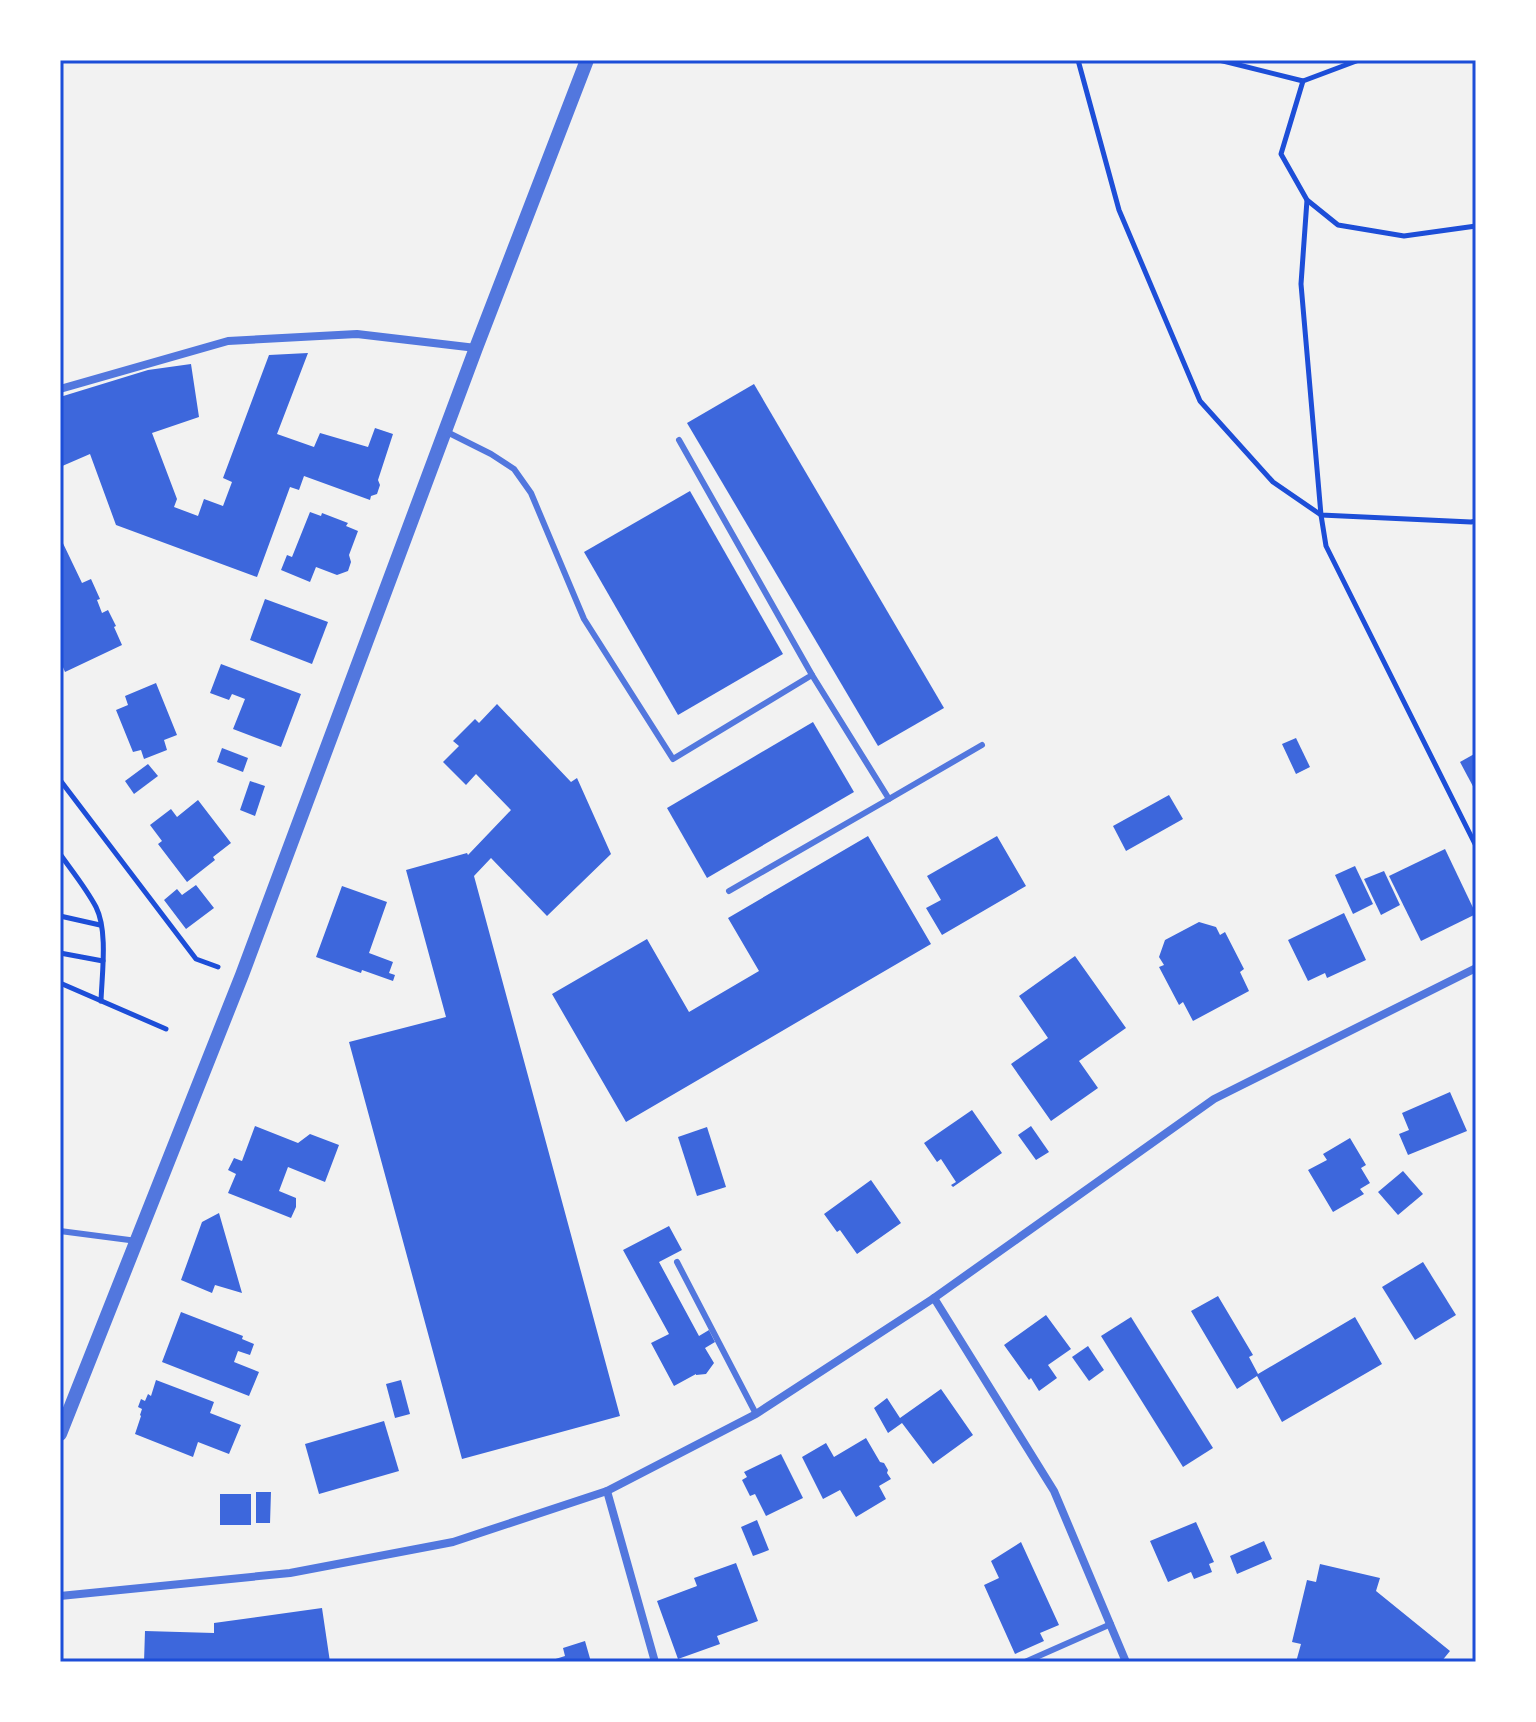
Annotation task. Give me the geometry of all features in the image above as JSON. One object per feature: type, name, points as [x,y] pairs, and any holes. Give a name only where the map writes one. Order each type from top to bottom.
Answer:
[{"type":"street","points":[[60,1434],[242,975],[587,60]]},
{"type":"street","points":[[60,389],[228,341],[357,334],[476,348]]},
{"type":"street","points":[[60,1596],[290,1573],[453,1542],[607,1491],[756,1414],[934,1298],[1214,1099],[1476,968]]},
{"type":"street","points":[[934,1298],[1054,1491],[1126,1662]]},
{"type":"street","points":[[607,1491],[655,1662]]},
{"type":"lane","points":[[445,431],[514,469],[531,493],[584,619],[673,759],[812,675]]},
{"type":"lane","points":[[679,440],[812,675],[889,799]]},
{"type":"lane","points":[[729,891],[982,745]]},
{"type":"lane","points":[[60,1231],[137,1241]]},
{"type":"lane","points":[[677,1262],[756,1414]]},
{"type":"lane","points":[[1025,1662],[1111,1624]]},
{"type":"path","points":[[1078,60],[1119,210],[1200,401],[1273,482],[1321,515],[1476,521]]},
{"type":"path","points":[[1219,60],[1303,81],[1359,60]]},
{"type":"path","points":[[1303,81],[1281,154],[1307,200],[1338,225],[1404,236],[1476,226]]},
{"type":"path","points":[[1307,200],[1301,284],[1326,546],[1476,846]]},
{"type":"path","points":[[60,780],[196,959],[242,975]]},
{"type":"path","points":[[60,854],[96,908],[101,925],[101,1001]]},
{"type":"path","points":[[60,867],[69,866]]},
{"type":"path","points":[[60,916],[101,925]]},
{"type":"path","points":[[60,953],[103,961]]},
{"type":"path","points":[[60,983],[166,1029]]},
{"type":"building","points":[[308,353],[277,434],[314,447],[320,433],[368,447],[375,428],[393,434],[378,480],[377,494],[370,500],[304,476],[299,490],[290,487],[257,577],[116,525],[90,454],[60,467],[60,397],[148,370],[191,364],[199,417],[152,433],[177,499],[174,507],[198,516],[204,499],[223,506],[232,482],[223,478],[269,355]]},
{"type":"building","points":[[754,384],[944,708],[878,746],[687,423]]},
{"type":"building","points":[[690,491],[783,654],[678,715],[584,552]]},
{"type":"building","points":[[310,512],[348,523],[346,526],[358,531],[349,555],[351,562],[348,571],[337,575],[316,567],[310,582],[281,570],[287,555],[292,557]]},
{"type":"building","points":[[60,537],[82,583],[91,579],[100,599],[97,600],[102,613],[108,610],[122,645],[65,672],[60,660]]},
{"type":"building","points":[[265,599],[328,622],[312,664],[250,640]]},
{"type":"building","points":[[221,664],[301,694],[281,747],[233,729],[245,699],[232,694],[229,700],[210,693]]},
{"type":"building","points":[[156,683],[177,735],[164,740],[167,750],[144,759],[141,750],[133,752],[116,710],[128,705],[125,696]]},
{"type":"building","points":[[497,704],[571,782],[577,778],[611,854],[547,916],[491,858],[474,876],[620,1416],[462,1459],[349,1042],[446,1017],[406,870],[468,855],[511,810],[476,774],[466,785],[443,762],[459,746],[453,741],[475,719],[479,723]]},
{"type":"building","points":[[813,722],[854,792],[707,878],[667,808]]},
{"type":"building","points":[[1296,738],[1310,767],[1296,774],[1282,744]]},
{"type":"building","points":[[222,748],[248,758],[243,772],[217,762]]},
{"type":"building","points":[[1476,753],[1476,792],[1460,762]]},
{"type":"building","points":[[148,764],[158,776],[134,794],[125,781]]},
{"type":"building","points":[[250,781],[265,786],[255,816],[240,810]]},
{"type":"building","points":[[1169,795],[1183,819],[1126,851],[1113,826]]},
{"type":"building","points":[[198,800],[231,843],[187,882],[158,844],[162,841],[150,825],[171,809],[177,817]]},
{"type":"building","points":[[868,836],[931,944],[626,1122],[552,994],[647,939],[689,1012],[759,971],[728,918]]},
{"type":"building","points":[[997,836],[1026,886],[942,935],[926,908],[941,900],[927,876]]},
{"type":"building","points":[[1445,849],[1476,914],[1421,941],[1389,876]]},
{"type":"building","points":[[1355,866],[1373,904],[1353,914],[1335,875]]},
{"type":"building","points":[[1384,871],[1400,905],[1381,915],[1364,879]]},
{"type":"building","points":[[196,885],[214,908],[186,929],[164,900],[177,889],[182,895]]},
{"type":"building","points":[[342,886],[387,902],[369,953],[393,962],[389,973],[395,975],[393,981],[316,957]]},
{"type":"building","points":[[1344,913],[1366,960],[1327,978],[1325,973],[1308,981],[1288,940]]},
{"type":"building","points":[[1199,922],[1216,927],[1220,935],[1225,932],[1244,969],[1240,972],[1249,991],[1193,1021],[1183,1002],[1179,1005],[1159,967],[1164,965],[1159,957],[1165,940]]},
{"type":"building","points":[[1075,956],[1126,1028],[1079,1061],[1098,1088],[1051,1121],[1011,1064],[1048,1038],[1019,996]]},
{"type":"building","points":[[1450,1092],[1467,1131],[1408,1155],[1399,1134],[1409,1130],[1402,1113]]},
{"type":"building","points":[[972,1110],[1002,1153],[953,1187],[951,1185],[956,1182],[941,1159],[937,1162],[924,1143]]},
{"type":"building","points":[[255,1126],[298,1143],[310,1134],[339,1145],[325,1182],[288,1167],[279,1191],[296,1198],[291,1218],[228,1193],[236,1174],[228,1170],[234,1158],[242,1161]]},
{"type":"building","points":[[1031,1126],[1049,1152],[1036,1160],[1018,1135]]},
{"type":"building","points":[[707,1127],[726,1187],[697,1196],[678,1137]]},
{"type":"building","points":[[1350,1138],[1366,1165],[1361,1168],[1370,1183],[1360,1189],[1364,1194],[1333,1212],[1308,1170],[1327,1160],[1323,1154]]},
{"type":"building","points":[[1403,1171],[1423,1194],[1398,1215],[1378,1192]]},
{"type":"building","points":[[871,1180],[901,1223],[857,1254],[824,1214]]},
{"type":"building","points":[[219,1213],[242,1293],[215,1285],[212,1293],[181,1280],[202,1222]]},
{"type":"building","points":[[669,1226],[682,1250],[659,1262],[699,1336],[709,1330],[715,1342],[705,1348],[714,1363],[706,1374],[696,1374],[674,1386],[651,1343],[669,1334],[623,1250]]},
{"type":"building","points":[[1423,1262],[1456,1315],[1415,1340],[1382,1287]]},
{"type":"building","points":[[1218,1296],[1253,1355],[1249,1357],[1258,1374],[1355,1317],[1382,1364],[1282,1422],[1257,1376],[1237,1389],[1191,1311]]},
{"type":"building","points":[[181,1312],[243,1336],[242,1339],[254,1344],[250,1355],[238,1351],[234,1362],[259,1372],[249,1396],[162,1362]]},
{"type":"building","points":[[1046,1315],[1071,1349],[1048,1365],[1057,1378],[1039,1391],[1004,1345]]},
{"type":"building","points":[[1131,1317],[1213,1448],[1183,1467],[1101,1336]]},
{"type":"building","points":[[1088,1346],[1104,1370],[1089,1381],[1072,1357]]},
{"type":"building","points":[[156,1380],[214,1402],[210,1413],[241,1425],[229,1454],[198,1442],[193,1457],[135,1434],[141,1416],[142,1409],[138,1407],[141,1399],[145,1401],[148,1394],[151,1396]]},
{"type":"building","points":[[401,1380],[410,1414],[395,1418],[386,1384]]},
{"type":"building","points":[[941,1389],[973,1435],[933,1464],[902,1423],[888,1433],[874,1408],[887,1398],[900,1418]]},
{"type":"building","points":[[384,1421],[399,1471],[319,1494],[305,1444]]},
{"type":"building","points":[[866,1438],[891,1479],[879,1486],[886,1499],[856,1517],[840,1490],[823,1499],[802,1457],[826,1443],[834,1457]]},
{"type":"building","points":[[781,1454],[803,1498],[766,1516],[755,1494],[750,1496],[742,1480],[747,1477],[744,1472]]},
{"type":"building","points":[[256,1492],[271,1492],[270,1523],[256,1523]]},
{"type":"building","points":[[220,1494],[251,1494],[251,1525],[220,1525]]},
{"type":"building","points":[[757,1520],[769,1550],[753,1556],[741,1527]]},
{"type":"building","points":[[1196,1522],[1214,1562],[1209,1564],[1212,1572],[1194,1579],[1191,1572],[1168,1582],[1150,1541]]},
{"type":"building","points":[[1264,1541],[1272,1559],[1237,1574],[1230,1556]]},
{"type":"building","points":[[1021,1542],[1059,1625],[1040,1633],[1044,1641],[1015,1654],[984,1585],[999,1578],[991,1561]]},
{"type":"building","points":[[736,1563],[758,1621],[717,1636],[720,1644],[678,1659],[657,1601],[697,1586],[694,1578]]},
{"type":"building","points":[[1320,1564],[1380,1578],[1376,1591],[1450,1651],[1441,1662],[1296,1662],[1301,1644],[1292,1642],[1307,1580],[1316,1582]]},
{"type":"building","points":[[322,1608],[330,1662],[144,1662],[145,1631],[214,1633],[214,1623]]},
{"type":"building","points":[[585,1641],[591,1662],[546,1662],[565,1656],[563,1648]]}]
